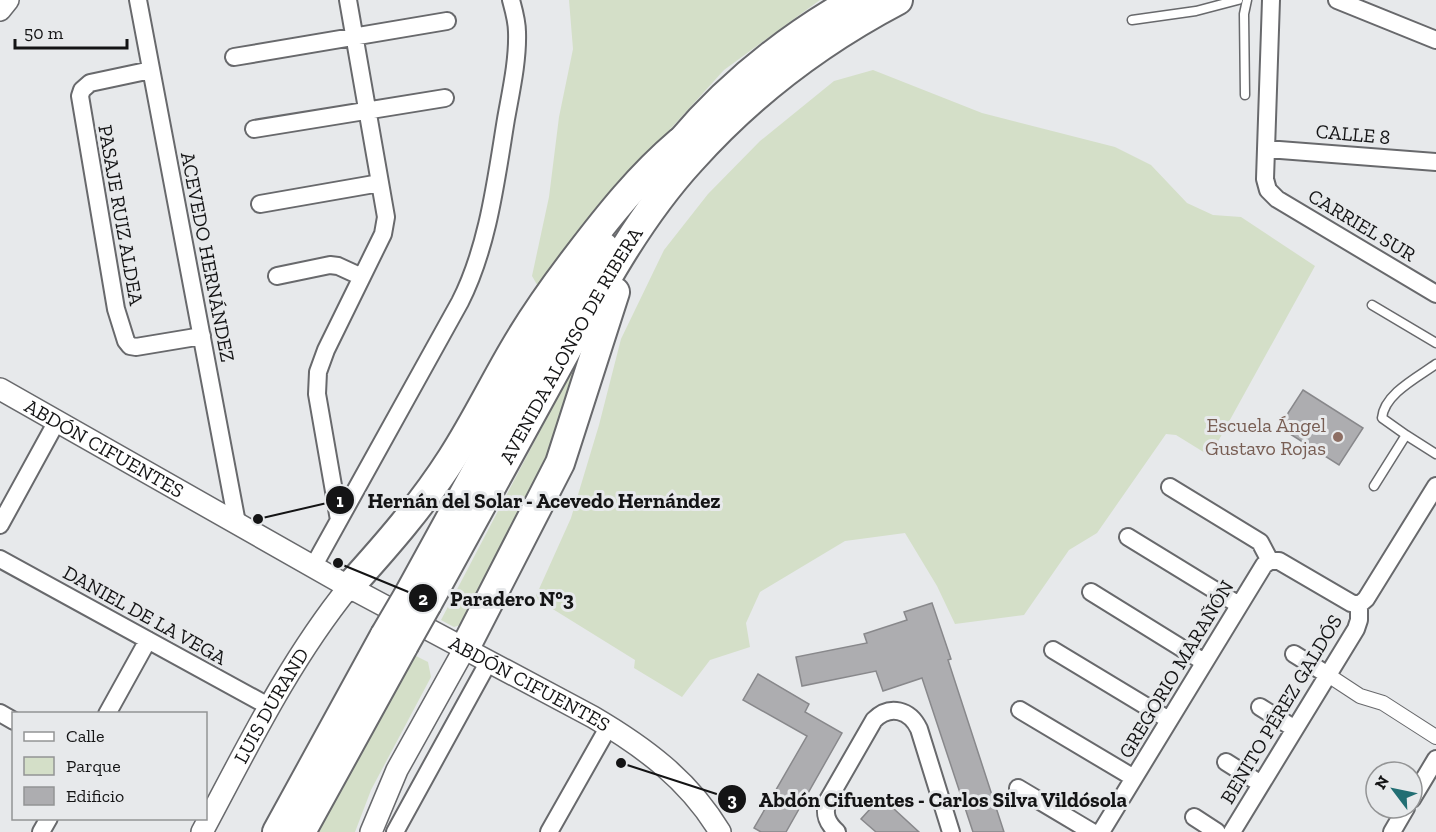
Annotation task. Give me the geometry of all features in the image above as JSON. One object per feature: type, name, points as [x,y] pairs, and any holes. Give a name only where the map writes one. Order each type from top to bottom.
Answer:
[{"type":"highway","name":"AVENIDA ALONSO DE RIBERA","points":[[418,599],[577,291],[622,220],[680,142],[709,112],[764,62],[817,23],[855,0]]},
{"type":"highway","name":"AVENIDA ALONSO DE RIBERA","points":[[277,832],[395,640],[648,214],[690,160],[769,84],[846,28],[898,0]]},
{"type":"highway","points":[[349,587],[392,539],[433,486],[469,430],[526,329],[558,283],[622,199],[656,162],[680,142]]},
{"type":"highway","points":[[465,648],[560,463],[602,327],[648,214]]},
{"type":"highway","name":"AVENIDA ALONSO DE RIBERA","points":[[301,832],[395,640]]},
{"type":"street","points":[[0,10],[8,0]]},
{"type":"street","name":"ACEVEDO HERNÁNDEZ","points":[[138,0],[237,523]]},
{"type":"street","points":[[339,520],[317,383],[321,360],[385,225],[385,208],[348,0]]},
{"type":"street","points":[[314,567],[460,302],[473,273],[493,191],[511,93],[517,40],[516,18],[511,0]]},
{"type":"street","points":[[1266,148],[1271,0]]},
{"type":"street","points":[[1337,0],[1436,40]]},
{"type":"street","points":[[234,57],[447,21]]},
{"type":"street","name":"PASAJE RUIZ ALDEA","points":[[151,70],[90,83],[82,90],[80,96],[111,285],[122,332],[130,346],[136,347],[202,336]]},
{"type":"street","points":[[255,129],[445,98]]},
{"type":"street","name":"CALLE 8","points":[[1266,148],[1436,162]]},
{"type":"street","name":"CARRIEL SUR","points":[[1266,148],[1265,179],[1268,190],[1276,199],[1436,294]]},
{"type":"street","points":[[260,204],[380,183]]},
{"type":"street","points":[[277,276],[330,265],[339,266],[362,277]]},
{"type":"street","name":"ABDÓN CIFUENTES","points":[[0,389],[349,587],[609,726],[661,762],[689,789],[711,827]]},
{"type":"street","points":[[0,525],[57,421]]},
{"type":"street","points":[[1170,487],[1260,542],[1270,561],[1279,561],[1351,603],[1359,605],[1366,599],[1436,486]]},
{"type":"street","points":[[1128,537],[1239,605]]},
{"type":"street","name":"DANIEL DE LA VEGA","points":[[0,559],[270,707]]},
{"type":"street","name":"GREGORIO MARAÑÓN","points":[[1101,832],[1239,605],[1264,565],[1270,561]]},
{"type":"street","name":"LUIS DURAND","points":[[202,832],[270,707],[311,638],[349,587]]},
{"type":"street","points":[[1091,592],[1204,662]]},
{"type":"street","name":"BENITO PÉREZ GALDÓS","points":[[1232,832],[1358,625],[1359,605]]},
{"type":"street","points":[[108,712],[148,640]]},
{"type":"street","points":[[371,832],[398,770],[465,648]]},
{"type":"street","points":[[1053,650],[1169,720]]},
{"type":"street","points":[[1294,654],[1360,696],[1383,703],[1436,737]]},
{"type":"street","points":[[395,832],[489,661]]},
{"type":"street","points":[[1260,707],[1295,729]]},
{"type":"street","points":[[837,832],[831,827],[826,815],[828,800],[874,720],[882,713],[896,710],[913,719],[919,729],[951,832]]},
{"type":"street","points":[[1020,710],[1134,778]]},
{"type":"street","points":[[549,832],[609,726]]},
{"type":"street","points":[[1424,779],[1436,759]]},
{"type":"street","points":[[1226,762],[1261,784]]},
{"type":"street","points":[[1018,788],[1092,832]]},
{"type":"street","points":[[1194,817],[1218,832]]},
{"type":"lane","points":[[1132,20],[1196,11],[1238,0]]},
{"type":"lane","points":[[1245,95],[1244,14],[1247,0]]},
{"type":"lane","points":[[1372,305],[1436,343]]},
{"type":"lane","points":[[1436,364],[1392,397],[1382,418],[1436,454]]},
{"type":"lane","points":[[1374,486],[1406,435]]},
{"type":"green space","points":[[569,0],[820,0],[724,70],[605,201],[539,288],[532,276],[549,197],[559,117],[573,49]]},
{"type":"green space","points":[[873,70],[982,113],[1115,147],[1151,165],[1187,203],[1213,215],[1241,217],[1315,266],[1210,456],[1176,435],[1166,434],[1097,533],[1069,550],[1024,615],[955,624],[937,586],[905,533],[845,541],[760,592],[746,623],[750,647],[710,660],[682,697],[634,668],[635,660],[535,598],[571,518],[599,425],[621,339],[664,250],[708,194],[760,141],[834,81]]},
{"type":"green space","points":[[587,341],[563,438],[467,623],[454,627],[441,620]]},
{"type":"green space","points":[[412,654],[428,662],[431,677],[371,790],[355,832],[316,832]]},
{"type":"building","points":[[1303,390],[1363,428],[1339,465],[1279,427]]},
{"type":"building","points":[[932,603],[951,659],[948,660],[1004,832],[973,832],[922,678],[883,691],[876,671],[802,686],[796,657],[867,643],[864,634],[907,620],[904,612]]},
{"type":"building","points":[[758,674],[809,704],[805,712],[842,733],[786,832],[761,832],[754,828],[807,736],[743,700]]},
{"type":"building","points":[[881,797],[919,832],[876,832],[861,819]]},
{"type":"place","name":"Escuela Ángel Gustavo Rojas","points":[[1338,437]]},
{"type":"place","name":"Hernán del Solar - Acevedo Hernández","points":[[258,519]]},
{"type":"place","name":"Paradero N°3","points":[[338,563]]},
{"type":"place","name":"Abdón Cifuentes - Carlos Silva Vildósola","points":[[621,763]]}]
